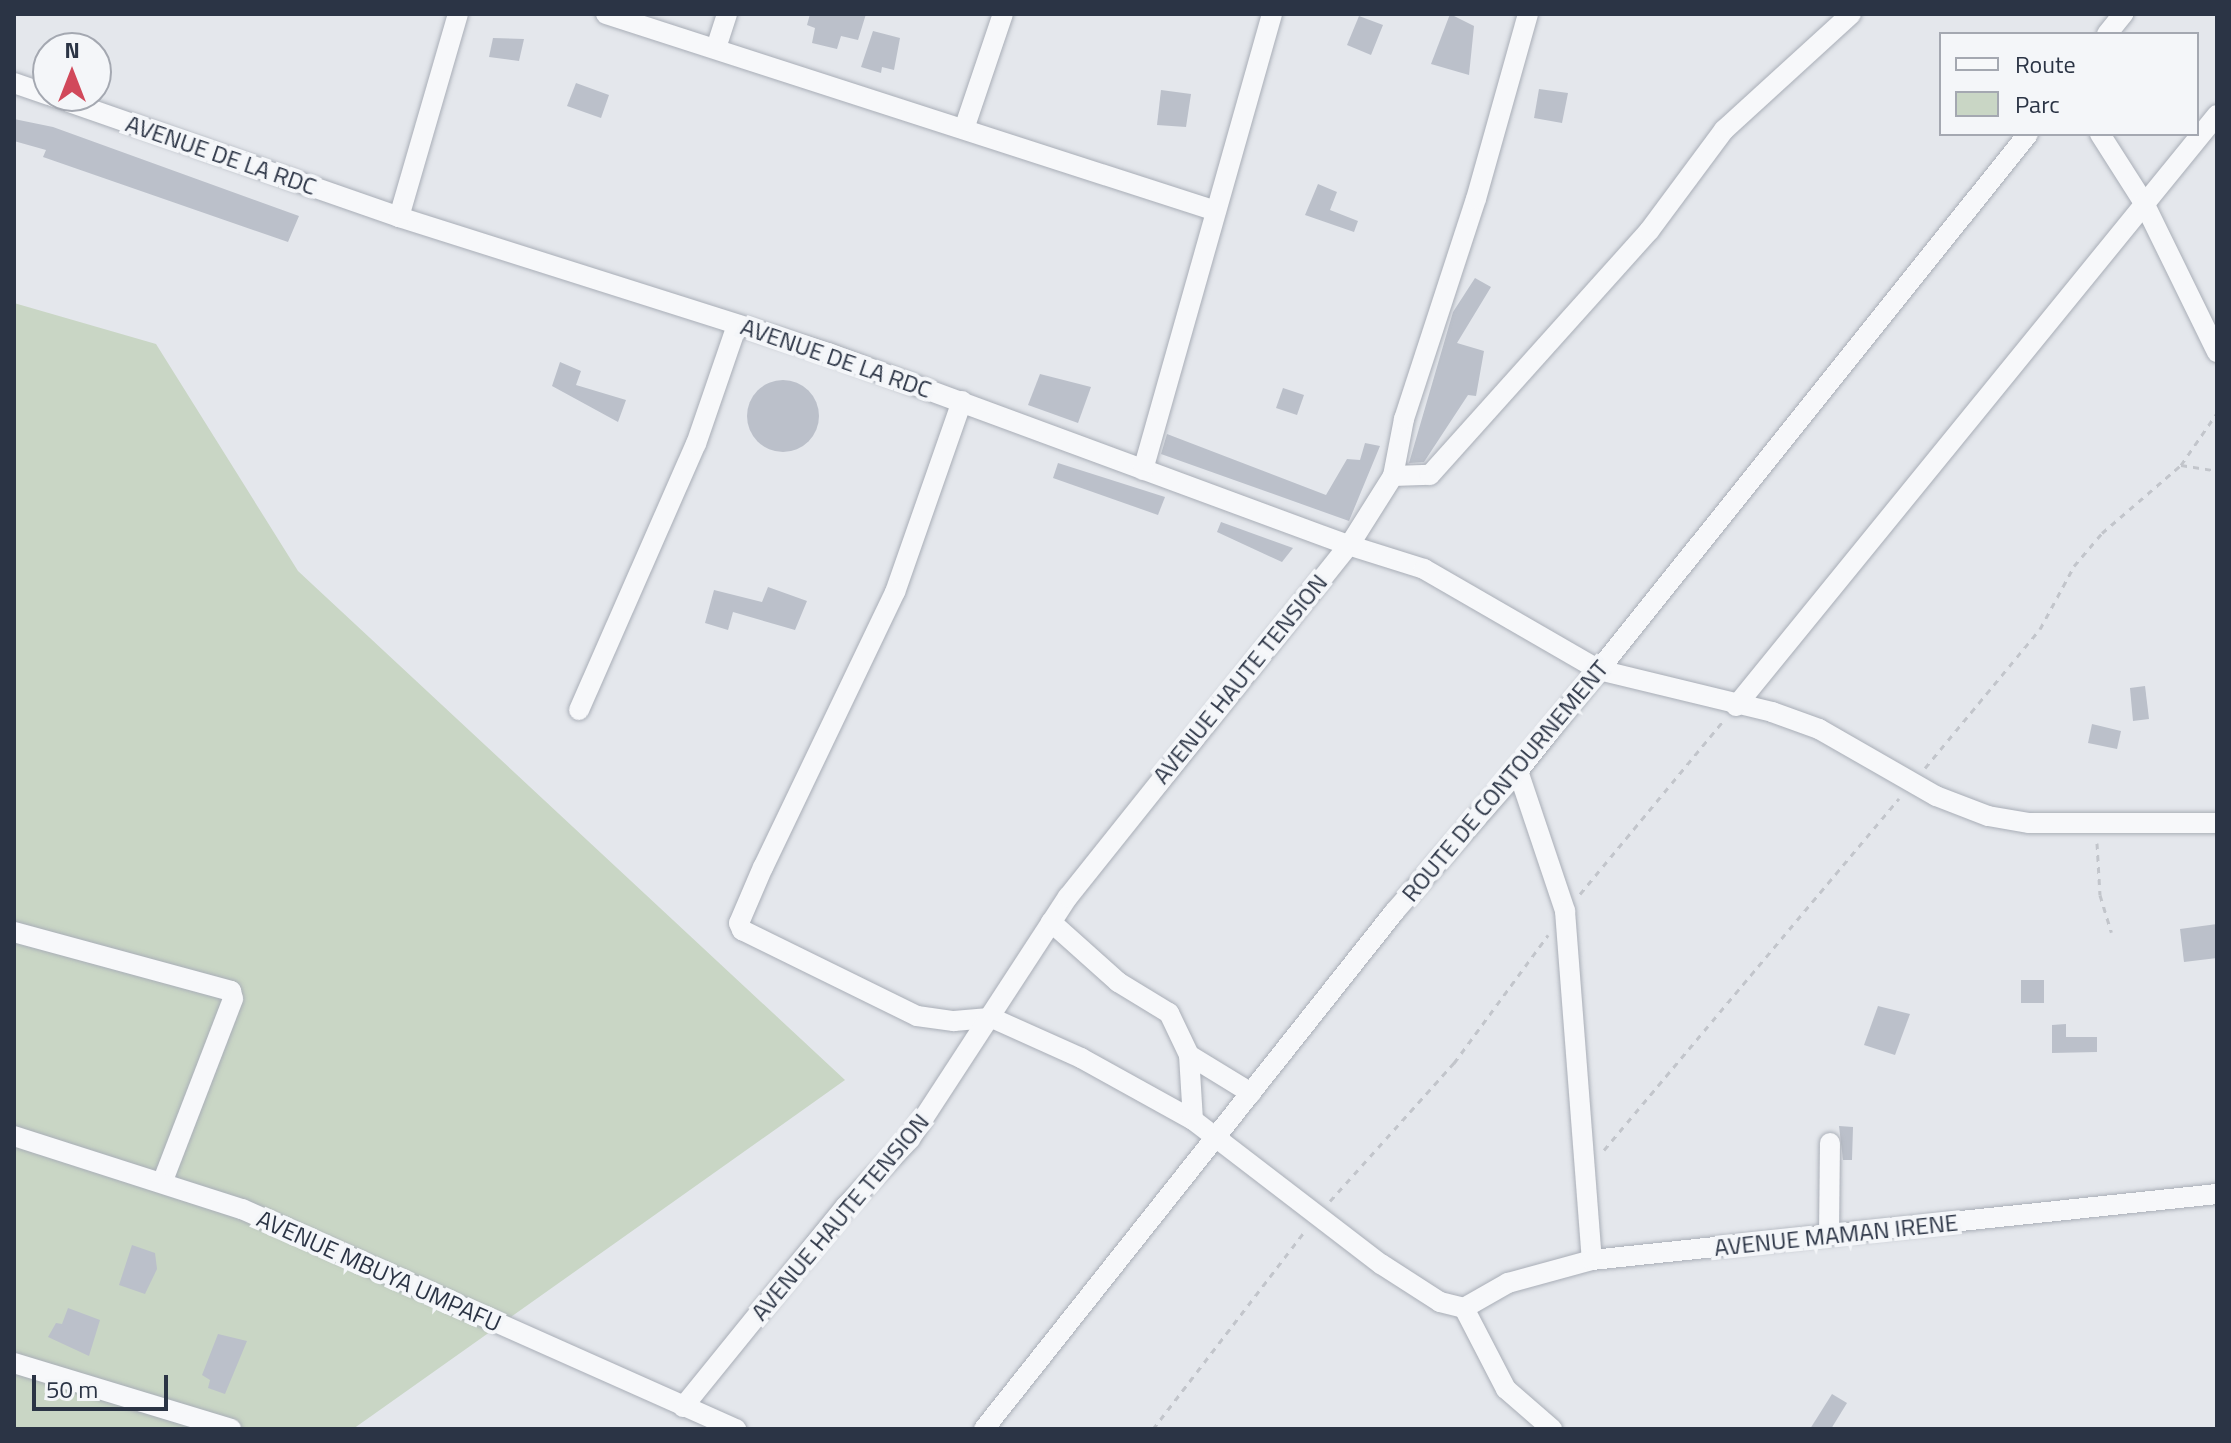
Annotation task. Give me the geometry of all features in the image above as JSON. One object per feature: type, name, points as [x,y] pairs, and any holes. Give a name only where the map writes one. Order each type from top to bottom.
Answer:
[{"type":"street","points":[[399,217],[458,14]]},
{"type":"street","points":[[606,14],[965,126],[1216,211]]},
{"type":"street","points":[[716,48],[727,14]]},
{"type":"street","points":[[965,126],[1003,14]]},
{"type":"street","points":[[1143,470],[1272,14]]},
{"type":"street","points":[[1528,14],[1476,199],[1404,419],[1393,476],[1430,475],[1649,231],[1724,130],[1851,14]]},
{"type":"street","points":[[2109,32],[2123,14]]},
{"type":"street","name":"AVENUE DE LA RDC","points":[[99,112],[399,217],[962,401],[1348,545],[1424,569],[1599,670],[1736,706],[1772,712],[1819,729],[1936,796],[1988,816],[2095,824],[2217,823]]},
{"type":"street","points":[[1736,706],[2217,115]]},
{"type":"street","name":"ROUTE DE CONTOURNEMENT","points":[[984,1429],[1395,911],[1518,771],[2026,136]]},
{"type":"street","points":[[2101,136],[2144,203],[2217,352]]},
{"type":"street","points":[[579,710],[696,444],[737,325]]},
{"type":"street","points":[[962,401],[895,592],[739,923],[760,941],[917,1016],[954,1021],[992,1018],[1081,1058],[1193,1120],[1381,1264],[1440,1302],[1464,1308],[1506,1389],[1552,1429]]},
{"type":"street","name":"AVENUE HAUTE TENSION","points":[[683,1407],[846,1206],[910,1139],[992,1018],[1051,922],[1348,545],[1393,476]]},
{"type":"street","points":[[1518,771],[1565,911],[1592,1260]]},
{"type":"street","points":[[1051,922],[1118,982],[1169,1013],[1189,1055],[1193,1120]]},
{"type":"street","points":[[14,932],[231,991],[233,999],[163,1180]]},
{"type":"street","points":[[1189,1055],[1251,1093]]},
{"type":"street","name":"AVENUE MBUYA UMPAFU","points":[[14,1136],[163,1180],[242,1209],[736,1429]]},
{"type":"street","points":[[1829,1235],[1830,1143]]},
{"type":"street","name":"AVENUE MAMAN IRENE","points":[[1464,1308],[1508,1283],[1592,1260],[2217,1194]]},
{"type":"street","points":[[14,1363],[231,1429]]},
{"type":"path","points":[[2181,465],[2217,471]]},
{"type":"path","points":[[1153,1429],[1318,1215],[1454,1063],[1565,911],[1736,706]]},
{"type":"path","points":[[2095,824],[2100,895],[2111,932]]},
{"type":"green space","points":[[14,303],[156,344],[298,571],[845,1080],[353,1429],[14,1429]]},
{"type":"building","points":[[810,14],[866,14],[858,40],[841,36],[837,49],[812,43],[815,28],[807,25]]},
{"type":"building","points":[[1450,14],[1474,26],[1469,75],[1431,64]]},
{"type":"building","points":[[1359,16],[1383,25],[1371,55],[1347,45]]},
{"type":"building","points":[[873,31],[900,38],[894,70],[882,67],[881,73],[861,67]]},
{"type":"building","points":[[493,38],[524,39],[519,61],[489,57]]},
{"type":"building","points":[[576,83],[609,95],[601,118],[567,106]]},
{"type":"building","points":[[1539,89],[1568,93],[1562,123],[1534,118]]},
{"type":"building","points":[[1161,90],[1191,94],[1186,127],[1157,125]]},
{"type":"building","points":[[14,119],[53,127],[299,216],[288,242],[43,157],[46,150],[14,141]]},
{"type":"building","points":[[1318,184],[1337,192],[1330,210],[1358,221],[1354,232],[1305,215]]},
{"type":"building","points":[[1475,278],[1491,287],[1457,343],[1484,351],[1476,396],[1468,395],[1424,462],[1409,463],[1453,312]]},
{"type":"building","points":[[560,362],[581,371],[576,385],[626,400],[618,422],[552,386]]},
{"type":"building","points":[[1040,374],[1091,387],[1078,423],[1028,405]]},
{"type":"building","points":[[783,380],[803,386],[813,396],[819,416],[813,436],[803,446],[783,452],[763,446],[753,436],[747,416],[753,396],[763,386]]},
{"type":"building","points":[[1283,388],[1304,395],[1297,415],[1276,408]]},
{"type":"building","points":[[1167,434],[1326,495],[1347,459],[1360,460],[1365,443],[1380,446],[1349,521],[1161,454]]},
{"type":"building","points":[[1058,463],[1165,497],[1158,515],[1053,478]]},
{"type":"building","points":[[1221,522],[1293,548],[1282,562],[1217,532]]},
{"type":"building","points":[[768,587],[807,601],[795,630],[733,612],[728,630],[705,623],[714,590],[762,602]]},
{"type":"building","points":[[2145,686],[2149,719],[2133,721],[2130,688]]},
{"type":"building","points":[[2092,724],[2121,731],[2117,749],[2088,743]]},
{"type":"building","points":[[2217,924],[2217,958],[2184,962],[2180,929]]},
{"type":"building","points":[[2021,980],[2044,980],[2044,1003],[2021,1003]]},
{"type":"building","points":[[1878,1006],[1910,1014],[1895,1055],[1864,1045]]},
{"type":"building","points":[[2066,1024],[2066,1037],[2097,1037],[2097,1052],[2052,1053],[2052,1025]]},
{"type":"building","points":[[1839,1126],[1853,1127],[1852,1160],[1843,1160]]},
{"type":"building","points":[[132,1245],[155,1253],[157,1269],[145,1294],[119,1285]]},
{"type":"building","points":[[68,1308],[100,1320],[89,1356],[48,1337],[56,1323],[62,1324]]},
{"type":"building","points":[[218,1334],[247,1341],[225,1394],[208,1388],[210,1380],[202,1375]]},
{"type":"building","points":[[1832,1394],[1847,1403],[1831,1429],[1810,1429]]}]
